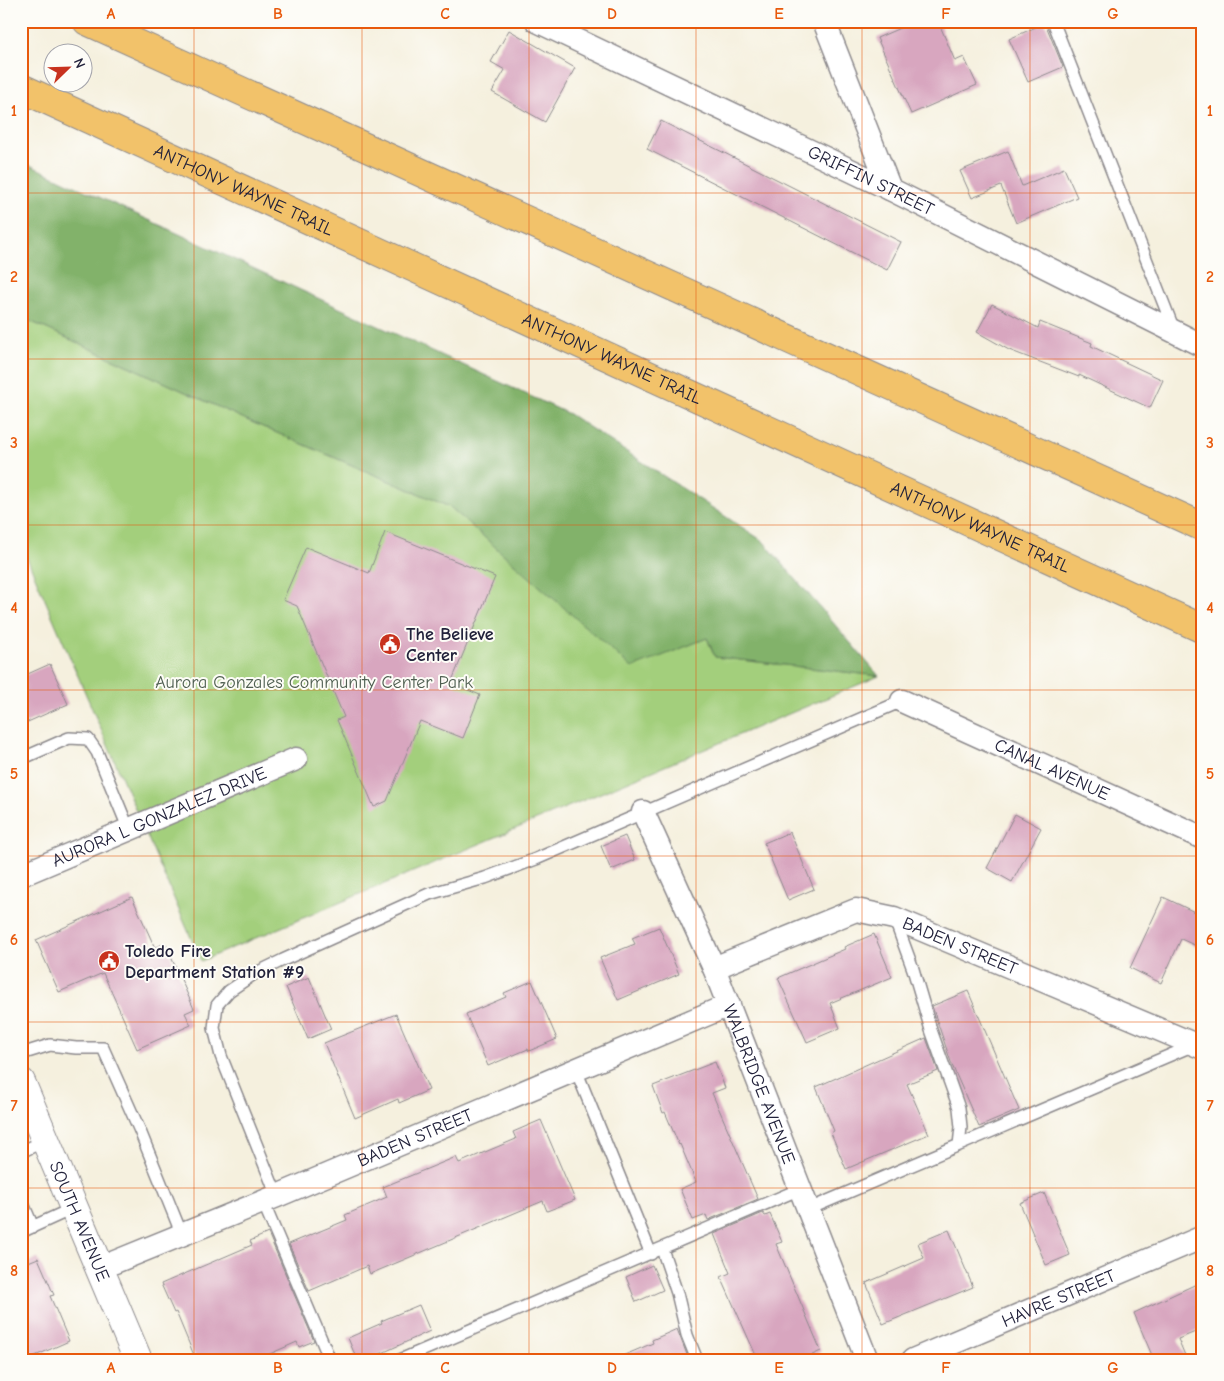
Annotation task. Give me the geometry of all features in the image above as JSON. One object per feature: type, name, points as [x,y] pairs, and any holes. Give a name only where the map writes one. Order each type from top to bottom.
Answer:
[{"type":"highway","points":[[87,21],[1203,528]]},
{"type":"highway","name":"ANTHONY WAYNE TRAIL","points":[[21,88],[1203,629]]},
{"type":"street","name":"GRIFFIN STREET","points":[[537,21],[890,189],[1203,346]]},
{"type":"street","points":[[824,21],[890,189]]},
{"type":"street","name":"CANAL AVENUE","points":[[902,701],[1203,838]]},
{"type":"street","name":"AURORA L GONZALEZ DRIVE","points":[[23,870],[129,830],[296,759]]},
{"type":"street","name":"WALBRIDGE AVENUE","points":[[643,812],[714,968],[867,1360]]},
{"type":"street","name":"BADEN STREET","points":[[714,968],[856,910],[894,918],[1199,1046]]},
{"type":"street","name":"BADEN STREET","points":[[100,1268],[270,1199],[729,1005]]},
{"type":"street","name":"SOUTH AVENUE","points":[[21,1082],[138,1360]]},
{"type":"street","name":"HAVRE STREET","points":[[913,1360],[1203,1238]]},
{"type":"lane","points":[[1053,21],[1174,332]]},
{"type":"lane","points":[[330,1360],[270,1199],[221,1056],[214,1028],[217,1005],[229,991],[254,974],[429,894],[485,878],[536,859],[902,701]]},
{"type":"lane","points":[[21,759],[69,738],[88,739],[97,752],[129,830]]},
{"type":"lane","points":[[894,918],[959,1108],[961,1127],[959,1145]]},
{"type":"lane","points":[[21,1054],[50,1045],[76,1048],[103,1048],[140,1130],[182,1234]]},
{"type":"lane","points":[[400,1360],[657,1252],[959,1145],[1199,1046]]},
{"type":"lane","points":[[576,1070],[677,1293],[697,1360]]},
{"type":"lane","points":[[21,1152],[46,1140]]},
{"type":"lane","points":[[21,1199],[33,1227]]},
{"type":"lane","points":[[21,1232],[74,1208]]},
{"type":"green space","points":[[21,161],[569,414],[763,541],[879,676],[715,657],[707,638],[632,668],[450,507],[249,421],[21,317]]},
{"type":"green space","name":"Aurora Gonzales Community Center Park","points":[[21,317],[249,421],[450,507],[632,667],[707,638],[715,657],[879,676],[201,961],[21,544]]},
{"type":"building","points":[[916,21],[938,21],[955,61],[964,57],[977,85],[911,114],[877,38]]},
{"type":"building","points":[[1045,23],[1063,67],[1028,82],[1009,39]]},
{"type":"building","points":[[509,30],[575,68],[545,122],[492,92],[505,70],[491,62]]},
{"type":"building","points":[[661,121],[901,242],[887,270],[647,149]]},
{"type":"building","points":[[1008,151],[1022,186],[1064,168],[1077,197],[1016,223],[1001,186],[972,198],[960,171]]},
{"type":"building","points":[[992,304],[1038,328],[1040,322],[1092,343],[1091,346],[1163,380],[1150,408],[1079,375],[1079,377],[1009,350],[977,332]]},
{"type":"building","name":"The Believe Center","points":[[385,532],[495,577],[451,683],[480,695],[463,738],[420,721],[387,801],[374,807],[337,720],[344,717],[297,606],[283,600],[306,547],[369,573]]},
{"type":"building","points":[[50,664],[68,704],[21,725],[21,677]]},
{"type":"building","points":[[1015,814],[1041,828],[1012,882],[987,868]]},
{"type":"building","points":[[790,832],[814,889],[788,900],[764,843]]},
{"type":"building","points":[[625,836],[635,860],[611,870],[601,846]]},
{"type":"building","name":"Toledo Fire Department Station #9","points":[[132,897],[155,948],[165,943],[194,1009],[185,1013],[191,1025],[137,1049],[103,973],[59,992],[36,940]]},
{"type":"building","points":[[1163,897],[1203,916],[1203,949],[1181,939],[1161,983],[1130,968]]},
{"type":"building","points":[[659,927],[679,974],[618,1000],[600,958],[635,944],[632,938]]},
{"type":"building","points":[[874,934],[892,977],[830,1003],[840,1028],[807,1042],[778,978],[845,949],[844,947]]},
{"type":"building","points":[[309,977],[331,1029],[308,1039],[286,987]]},
{"type":"building","points":[[532,981],[557,1039],[488,1066],[466,1014],[506,997],[504,993]]},
{"type":"building","points":[[968,991],[1019,1110],[979,1127],[952,1065],[932,1006]]},
{"type":"building","points":[[396,1014],[429,1090],[399,1103],[398,1099],[355,1118],[324,1043]]},
{"type":"building","points":[[926,1038],[938,1071],[907,1084],[929,1134],[846,1169],[831,1133],[834,1131],[816,1087]]},
{"type":"building","points":[[715,1062],[725,1088],[712,1093],[758,1199],[708,1220],[706,1215],[693,1220],[680,1189],[696,1182],[665,1112],[663,1113],[653,1086]]},
{"type":"building","points":[[541,1120],[575,1200],[547,1211],[543,1201],[370,1274],[367,1266],[309,1291],[289,1244],[347,1220],[345,1215],[387,1197],[383,1187],[456,1157],[459,1163],[516,1139],[513,1132]]},
{"type":"building","points":[[1044,1193],[1070,1255],[1046,1265],[1020,1203]]},
{"type":"building","points":[[763,1213],[765,1216],[770,1214],[782,1242],[776,1244],[821,1351],[801,1360],[758,1360],[721,1277],[730,1273],[714,1234]]},
{"type":"building","points":[[949,1230],[973,1287],[883,1324],[866,1283],[924,1258],[918,1243]]},
{"type":"building","points":[[268,1233],[314,1341],[299,1347],[297,1342],[256,1360],[196,1360],[176,1312],[174,1313],[161,1284],[252,1245],[250,1241]]},
{"type":"building","points":[[38,1258],[54,1295],[50,1296],[69,1341],[26,1360],[21,1360],[21,1265]]},
{"type":"building","points":[[652,1265],[663,1290],[636,1302],[626,1277]]},
{"type":"building","points":[[1203,1281],[1203,1329],[1178,1339],[1187,1360],[1154,1360],[1134,1313]]},
{"type":"building","points":[[419,1305],[430,1331],[367,1360],[357,1360],[348,1338],[382,1323],[381,1321]]},
{"type":"building","points":[[677,1329],[689,1360],[613,1360],[653,1343],[652,1340]]},
{"type":"place","name":"The Believe Center","points":[[390,644]]},
{"type":"place","name":"Toledo Fire Department Station #9","points":[[109,961]]}]
